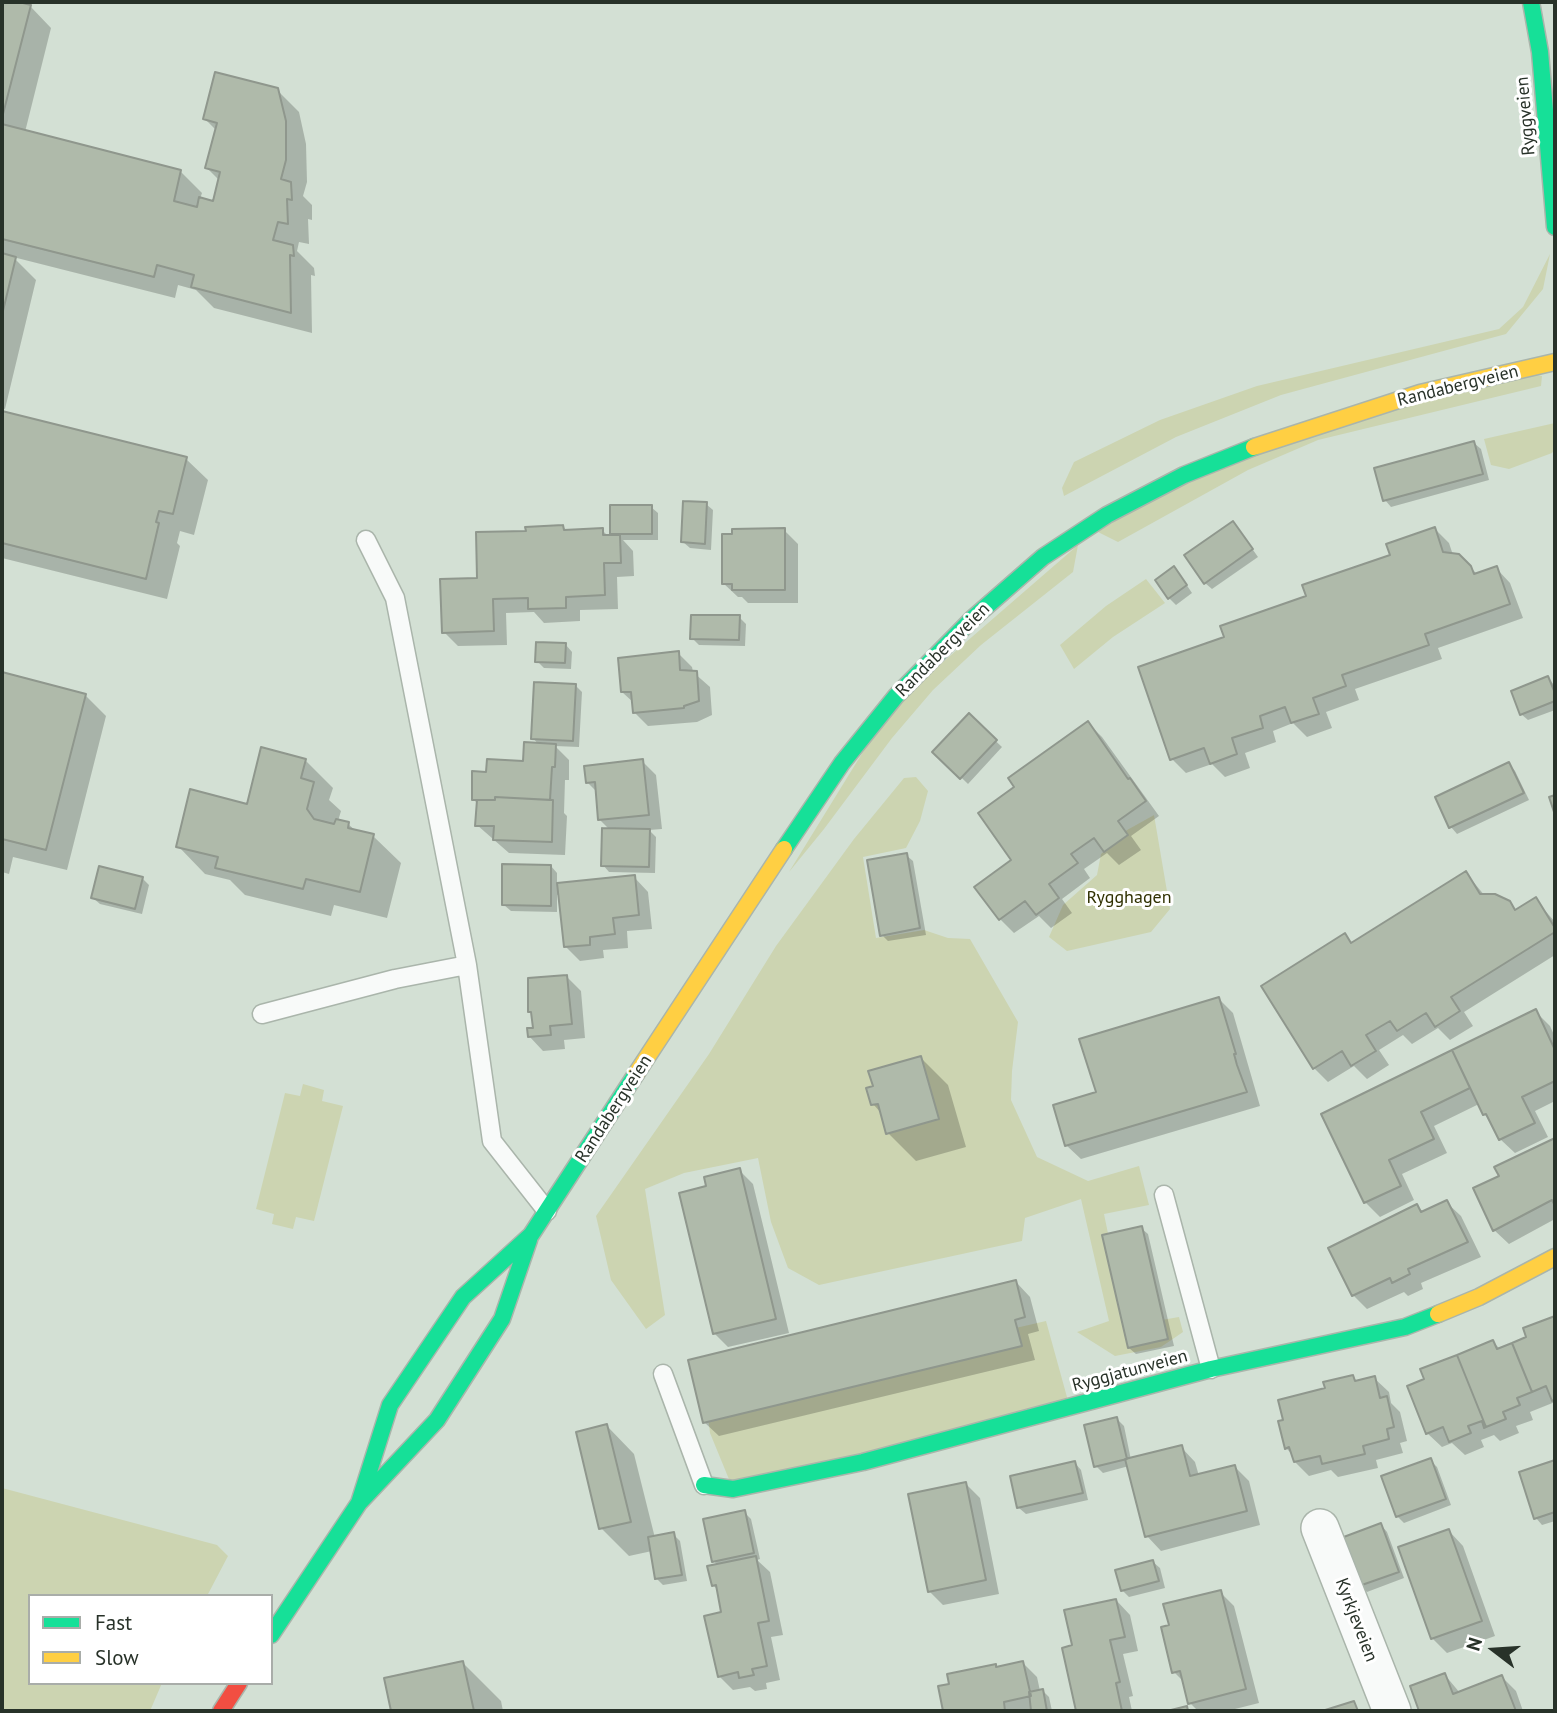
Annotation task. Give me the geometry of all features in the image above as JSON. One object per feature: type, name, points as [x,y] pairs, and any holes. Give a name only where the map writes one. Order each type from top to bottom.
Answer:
[{"type":"main road","name":"Ryggveien","points":[[1531,2],[1540,52],[1555,227]]},
{"type":"main road","name":"Randabergveien","points":[[359,1503],[390,1405],[463,1297],[531,1235],[842,763],[895,695],[972,619],[1043,557],[1107,515],[1184,475],[1275,438],[1420,393],[1555,362]]},
{"type":"main road","name":"Randabergveien","points":[[273,1632],[359,1503],[437,1420],[452,1398],[502,1319],[531,1235]]},
{"type":"main road","name":"Ryggjatunveien","points":[[704,1485],[733,1489],[863,1462],[1211,1369],[1405,1327],[1479,1297],[1555,1257]]},
{"type":"main road","points":[[221,1711],[238,1685]]},
{"type":"street","name":"Kyrkjeveien","points":[[1320,1528],[1392,1711]]},
{"type":"lane","points":[[366,540],[395,598],[467,965],[492,1141],[547,1211]]},
{"type":"lane","points":[[262,1014],[395,979],[467,965]]},
{"type":"lane","points":[[1164,1195],[1211,1369]]},
{"type":"lane","points":[[663,1374],[704,1485]]},
{"type":"green space","points":[[1550,254],[1543,289],[1506,334],[1281,395],[1176,437],[1064,496],[1062,488],[1074,462],[1160,420],[1257,386],[1499,329],[1523,307]]},
{"type":"green space","points":[[1528,373],[1542,376],[1541,386],[1318,440],[1248,470],[1118,542],[1098,532],[1152,497],[1273,442],[1366,411]]},
{"type":"green space","points":[[1555,423],[1555,449],[1552,453],[1509,469],[1491,465],[1484,439]]},
{"type":"green space","points":[[1078,545],[1073,572],[981,645],[933,690],[892,738],[789,872],[890,708]]},
{"type":"green space","points":[[1146,579],[1165,603],[1113,637],[1074,669],[1060,645],[1106,606]]},
{"type":"green space","points":[[916,777],[928,791],[920,821],[906,848],[863,857],[876,938],[924,930],[948,938],[970,939],[1018,1022],[1011,1100],[1037,1157],[1088,1181],[1139,1166],[1149,1205],[1104,1214],[1127,1326],[1179,1317],[1183,1332],[1161,1347],[1115,1356],[1077,1332],[1109,1321],[1081,1199],[1025,1218],[1022,1241],[819,1285],[788,1268],[771,1222],[758,1158],[684,1173],[645,1189],[665,1315],[646,1329],[611,1280],[596,1216],[709,1054],[776,946],[854,839],[904,778]]},
{"type":"green space","name":"Rygghagen","points":[[1154,815],[1170,909],[1151,932],[1067,951],[1049,937],[1063,905],[1097,875],[1101,854],[1127,830]]},
{"type":"green space","points":[[303,1084],[324,1090],[322,1101],[343,1106],[314,1221],[296,1217],[293,1229],[272,1224],[274,1214],[256,1209],[285,1093],[300,1096]]},
{"type":"green space","points":[[1046,1321],[1070,1408],[733,1489],[710,1433],[706,1399]]},
{"type":"green space","points":[[2,1488],[217,1545],[228,1556],[208,1594],[28,1594],[28,1685],[161,1685],[150,1711],[2,1711]]},
{"type":"building","points":[[2,2],[31,5],[2,118]]},
{"type":"building","points":[[215,72],[278,88],[286,121],[286,160],[281,179],[291,182],[292,200],[287,199],[288,224],[278,222],[273,240],[293,245],[294,256],[290,255],[291,313],[191,287],[194,275],[157,265],[154,277],[2,239],[2,124],[181,170],[174,201],[197,207],[199,197],[213,201],[220,172],[205,168],[217,123],[203,119]]},
{"type":"building","points":[[2,253],[16,257],[2,315]]},
{"type":"building","points":[[2,411],[187,457],[173,514],[159,511],[156,522],[159,523],[146,579],[2,543]]},
{"type":"building","points":[[1474,441],[1483,474],[1383,501],[1374,468]]},
{"type":"building","points":[[683,501],[707,502],[705,544],[681,542]]},
{"type":"building","points":[[610,505],[652,505],[652,534],[610,534]]},
{"type":"building","points":[[1233,521],[1253,549],[1204,584],[1184,555]]},
{"type":"building","points":[[563,525],[564,530],[603,528],[603,535],[620,535],[621,563],[604,563],[605,595],[566,597],[566,608],[528,609],[528,598],[493,599],[494,631],[442,633],[440,579],[477,578],[476,532],[526,531],[525,527]]},
{"type":"building","points":[[1435,527],[1443,552],[1459,554],[1471,566],[1474,574],[1497,566],[1510,604],[1425,634],[1429,645],[1342,675],[1346,686],[1313,698],[1319,714],[1291,723],[1285,707],[1260,716],[1263,728],[1232,738],[1237,754],[1210,764],[1204,748],[1170,760],[1138,667],[1224,637],[1220,626],[1306,596],[1302,585],[1390,555],[1386,544]]},
{"type":"building","points":[[785,528],[785,590],[732,590],[732,584],[722,584],[722,534],[732,534],[732,529]]},
{"type":"building","points":[[1174,566],[1187,585],[1168,599],[1155,580]]},
{"type":"building","points":[[691,615],[740,615],[739,640],[690,639]]},
{"type":"building","points":[[536,642],[566,643],[565,663],[535,662]]},
{"type":"building","points":[[679,651],[680,670],[697,671],[699,701],[684,708],[633,713],[631,692],[621,692],[618,658]]},
{"type":"building","points":[[2,672],[86,694],[46,850],[2,839]]},
{"type":"building","points":[[1548,676],[1555,693],[1555,701],[1520,715],[1511,691]]},
{"type":"building","points":[[534,682],[576,684],[573,741],[531,739]]},
{"type":"building","points":[[969,713],[997,740],[960,779],[932,752]]},
{"type":"building","points":[[1088,721],[1146,801],[1118,821],[1128,835],[1104,852],[1094,838],[1071,854],[1078,863],[1049,884],[1059,898],[1036,915],[1025,901],[999,920],[974,887],[1011,860],[978,813],[1014,787],[1008,778]]},
{"type":"building","points":[[524,742],[556,744],[550,800],[495,797],[495,800],[472,800],[472,771],[486,772],[487,759],[523,761]]},
{"type":"building","points":[[261,747],[306,759],[301,778],[314,782],[307,809],[314,819],[334,824],[336,819],[349,822],[348,828],[374,834],[360,892],[306,879],[303,889],[215,868],[218,857],[176,847],[190,789],[247,804]]},
{"type":"building","points":[[643,759],[649,815],[598,820],[595,782],[586,783],[584,766]]},
{"type":"building","points":[[1509,762],[1524,793],[1449,828],[1435,797]]},
{"type":"building","points":[[1555,795],[1555,815],[1549,797]]},
{"type":"building","points":[[495,797],[553,800],[552,842],[493,840],[494,826],[475,826],[477,800],[495,800]]},
{"type":"building","points":[[602,828],[650,829],[649,867],[601,866]]},
{"type":"building","points":[[907,853],[920,928],[880,936],[867,860]]},
{"type":"building","points":[[502,864],[551,865],[551,906],[502,905]]},
{"type":"building","points":[[99,866],[143,877],[135,909],[91,898]]},
{"type":"building","points":[[1466,871],[1480,894],[1495,894],[1510,901],[1515,910],[1536,897],[1555,932],[1451,997],[1460,1011],[1435,1027],[1426,1013],[1397,1031],[1390,1021],[1366,1035],[1376,1051],[1351,1066],[1342,1051],[1313,1069],[1261,986],[1345,933],[1351,943]]},
{"type":"building","points":[[635,875],[639,915],[613,918],[615,934],[590,937],[590,945],[564,947],[557,883]]},
{"type":"building","points":[[567,975],[572,1024],[550,1026],[551,1035],[528,1037],[527,1028],[533,1028],[531,1012],[528,1012],[528,978]]},
{"type":"building","points":[[1219,997],[1247,1092],[1065,1146],[1053,1105],[1096,1092],[1079,1039]]},
{"type":"building","points":[[1536,1009],[1555,1050],[1555,1081],[1522,1097],[1535,1123],[1499,1140],[1486,1114],[1483,1115],[1452,1050]]},
{"type":"building","points":[[1452,1050],[1470,1088],[1421,1112],[1434,1139],[1389,1160],[1401,1186],[1364,1203],[1321,1114]]},
{"type":"building","points":[[921,1056],[939,1119],[886,1134],[878,1104],[871,1105],[866,1088],[873,1086],[868,1071]]},
{"type":"building","points":[[1555,1138],[1555,1206],[1552,1200],[1493,1231],[1473,1188],[1499,1176],[1494,1167]]},
{"type":"building","points":[[740,1168],[776,1319],[713,1334],[679,1193],[706,1186],[704,1177]]},
{"type":"building","points":[[1447,1200],[1468,1242],[1408,1269],[1410,1274],[1392,1283],[1390,1278],[1352,1296],[1328,1248],[1417,1204],[1421,1212]]},
{"type":"building","points":[[1142,1226],[1168,1339],[1128,1348],[1102,1235]]},
{"type":"building","points":[[1016,1280],[1025,1317],[1015,1320],[1022,1346],[703,1423],[688,1360]]},
{"type":"building","points":[[1555,1316],[1555,1399],[1552,1401],[1546,1386],[1532,1392],[1512,1343],[1526,1337],[1523,1328]]},
{"type":"building","points":[[1493,1340],[1497,1349],[1512,1343],[1532,1392],[1517,1398],[1520,1405],[1503,1412],[1506,1419],[1486,1427],[1457,1355]]},
{"type":"building","points":[[1457,1355],[1486,1427],[1484,1428],[1482,1421],[1468,1426],[1471,1433],[1449,1442],[1443,1427],[1426,1434],[1407,1386],[1424,1379],[1420,1369]]},
{"type":"building","points":[[1353,1375],[1355,1381],[1375,1376],[1380,1398],[1387,1396],[1394,1427],[1387,1429],[1389,1439],[1363,1446],[1365,1454],[1322,1464],[1320,1456],[1294,1462],[1289,1447],[1285,1449],[1278,1421],[1283,1420],[1278,1400],[1325,1388],[1323,1382]]},
{"type":"building","points":[[1117,1417],[1127,1459],[1094,1467],[1084,1425]]},
{"type":"building","points":[[607,1424],[631,1522],[599,1529],[576,1432]]},
{"type":"building","points":[[1182,1445],[1190,1476],[1235,1465],[1247,1511],[1145,1537],[1125,1459]]},
{"type":"building","points":[[1431,1458],[1446,1499],[1396,1517],[1381,1476]]},
{"type":"building","points":[[1555,1460],[1555,1512],[1534,1519],[1519,1472]]},
{"type":"building","points":[[1075,1461],[1083,1493],[1017,1508],[1010,1476]]},
{"type":"building","points":[[966,1482],[986,1580],[928,1592],[908,1494]]},
{"type":"building","points":[[745,1510],[754,1553],[712,1562],[703,1519]]},
{"type":"building","points":[[1381,1523],[1399,1572],[1359,1586],[1341,1538]]},
{"type":"building","points":[[1449,1529],[1482,1621],[1431,1639],[1398,1547]]},
{"type":"building","points":[[674,1532],[682,1575],[655,1579],[648,1537]]},
{"type":"building","points":[[756,1556],[769,1621],[758,1623],[767,1666],[752,1669],[754,1675],[739,1678],[738,1672],[718,1677],[704,1616],[721,1612],[716,1585],[712,1586],[707,1566]]},
{"type":"building","points":[[1153,1560],[1159,1581],[1121,1591],[1115,1570]]},
{"type":"building","points":[[1221,1590],[1246,1689],[1188,1704],[1180,1671],[1172,1673],[1161,1627],[1169,1625],[1163,1604]]},
{"type":"building","points":[[1116,1599],[1125,1637],[1110,1640],[1120,1682],[1116,1683],[1122,1711],[1076,1711],[1062,1648],[1072,1645],[1064,1610]]},
{"type":"building","points":[[463,1661],[474,1711],[391,1711],[384,1678]]},
{"type":"building","points":[[1023,1661],[1031,1696],[1004,1702],[1005,1711],[943,1711],[938,1686],[949,1684],[947,1674]]},
{"type":"building","points":[[1445,1673],[1453,1694],[1502,1675],[1516,1711],[1419,1711],[1410,1686]]},
{"type":"building","points":[[1043,1689],[1047,1711],[1031,1711],[1029,1692]]},
{"type":"building","points":[[1354,1701],[1358,1711],[1322,1711]]},
{"type":"building","points":[[1187,1706],[1188,1711],[1167,1711]]},
{"type":"traffic: fast","points":[[1531,2],[1540,52],[1555,227]]},
{"type":"traffic: fast","points":[[784,849],[842,763],[896,696],[972,619],[1043,557],[1107,515],[1184,475],[1254,447]]},
{"type":"traffic: fast","points":[[359,1503],[390,1405],[463,1297],[531,1235],[636,1074]]},
{"type":"traffic: fast","points":[[273,1632],[359,1503],[437,1420],[502,1319],[529,1240]]},
{"type":"traffic: fast","points":[[704,1485],[733,1489],[863,1462],[1211,1369],[1405,1327],[1438,1314]]},
{"type":"traffic: slow","points":[[1254,447],[1420,393],[1555,362]]},
{"type":"traffic: slow","points":[[636,1074],[784,849]]},
{"type":"traffic: slow","points":[[1438,1314],[1479,1297],[1555,1257]]},
{"type":"traffic: jam","points":[[221,1711],[238,1685]]}]
